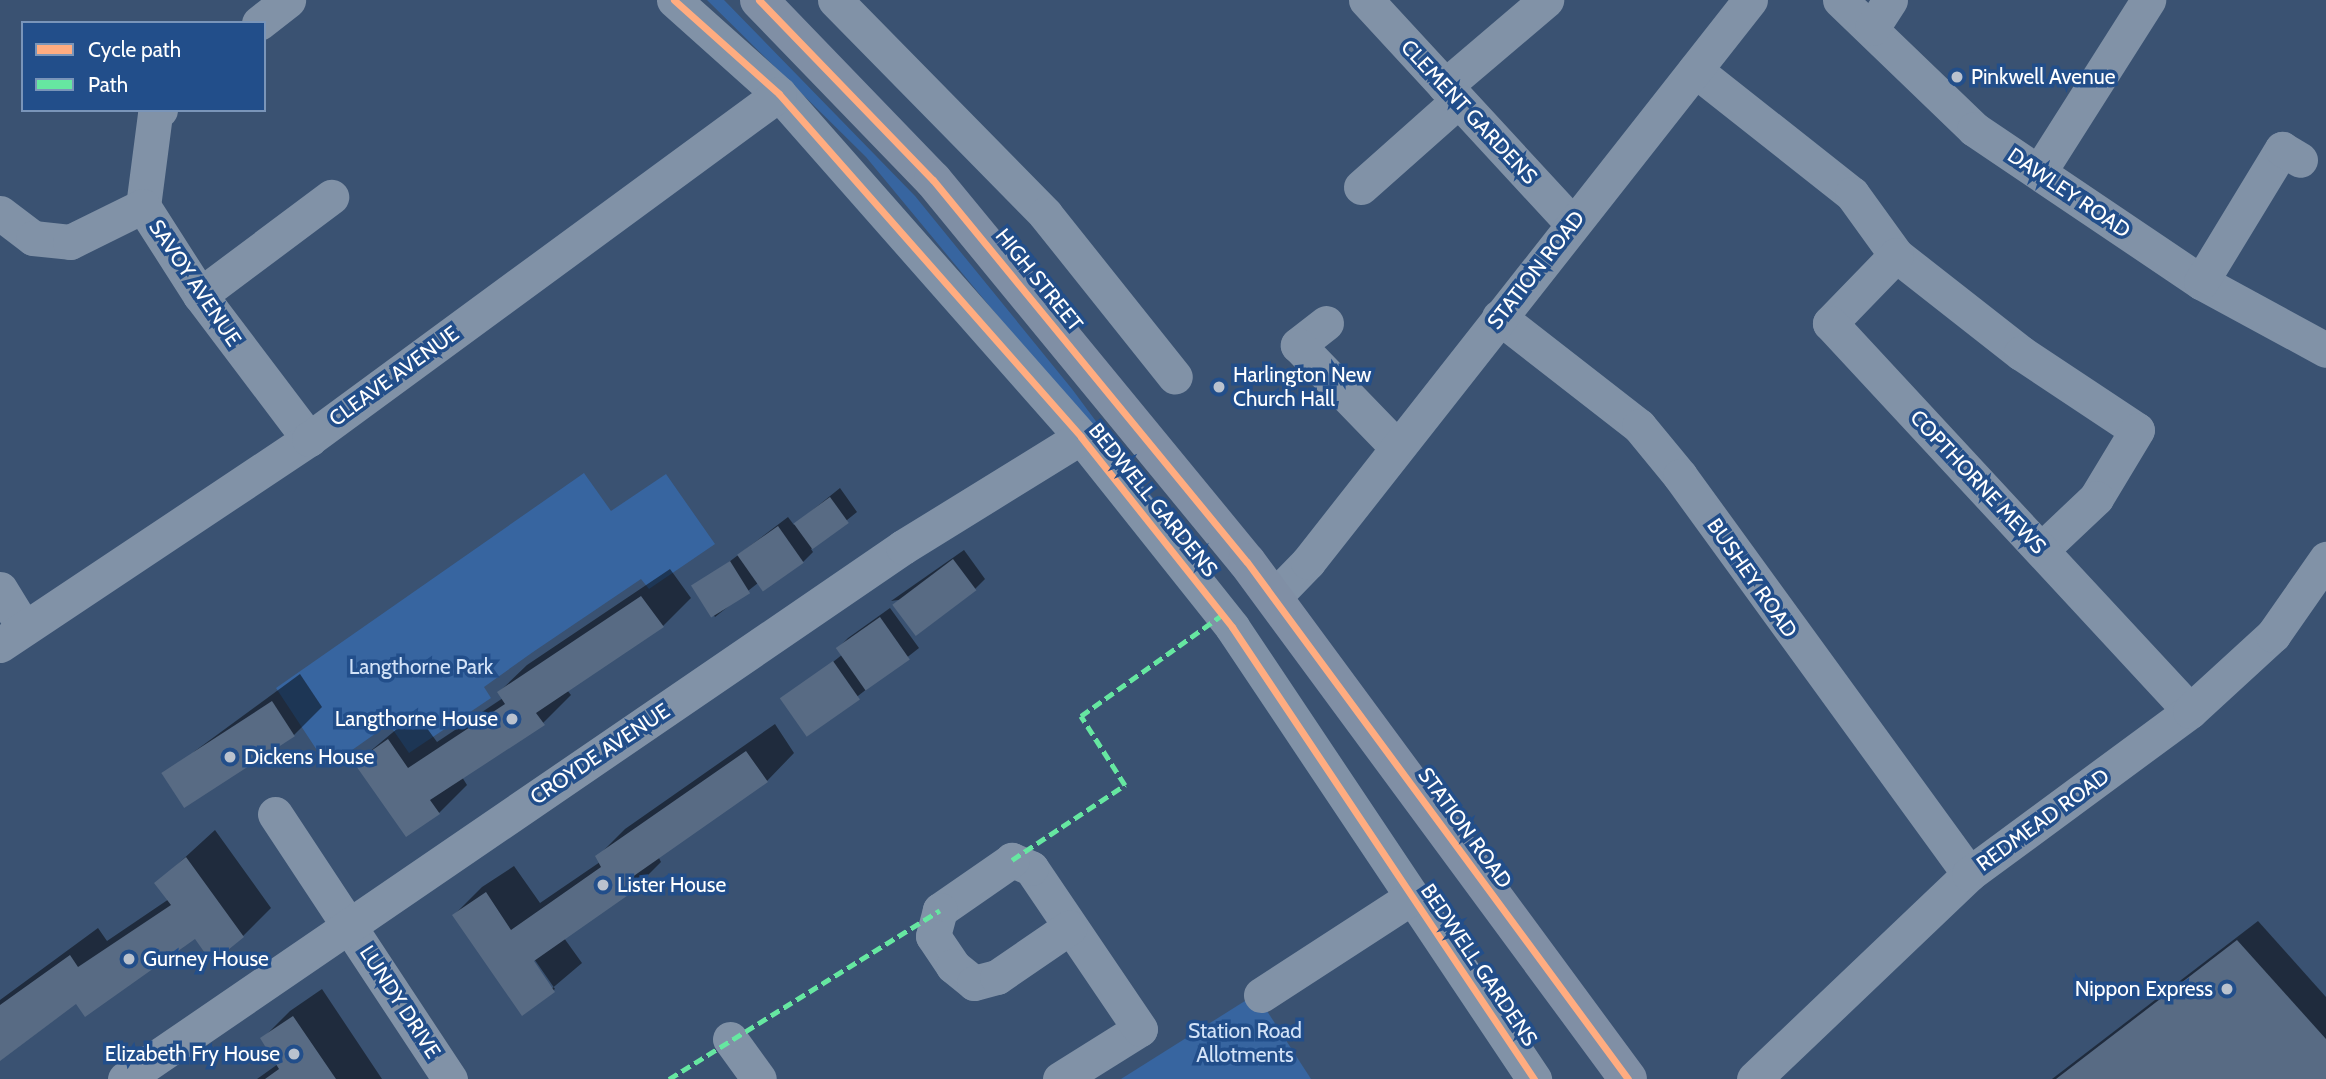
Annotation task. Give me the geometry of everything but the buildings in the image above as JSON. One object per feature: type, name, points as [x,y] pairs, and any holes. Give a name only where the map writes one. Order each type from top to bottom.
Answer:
[{"type":"main road","name":"HIGH STREET","points":[[759,0],[881,122],[965,216],[1274,597]]},
{"type":"main road","name":"STATION ROAD","points":[[1274,597],[1628,1079]]},
{"type":"street","points":[[262,21],[288,0]]},
{"type":"street","name":"BEDWELL GARDENS","points":[[674,0],[779,94],[1081,437],[1232,627],[1534,1079]]},
{"type":"street","points":[[835,0],[1045,214],[1175,377]]},
{"type":"street","name":"CLEMENT GARDENS","points":[[1366,0],[1572,223]]},
{"type":"street","points":[[1361,187],[1546,0]]},
{"type":"street","name":"STATION ROAD","points":[[1274,597],[1308,562],[1750,0]]},
{"type":"street","name":"DAWLEY ROAD","points":[[1840,0],[1881,14],[1975,129],[2202,282],[2326,350]]},
{"type":"street","points":[[2039,172],[2148,0]]},
{"type":"street","points":[[1695,70],[1853,194],[1896,255],[2021,353],[2137,430],[2096,498],[2042,549]]},
{"type":"street","name":"CLEAVE AVENUE","points":[[12,636],[309,439],[779,94]]},
{"type":"street","name":"SAVOY AVENUE","points":[[158,112],[155,114],[142,206],[200,295],[309,439]]},
{"type":"street","points":[[2202,282],[2282,149],[2300,160]]},
{"type":"street","points":[[200,295],[331,197]]},
{"type":"street","points":[[0,213],[33,237],[70,243],[142,206]]},
{"type":"street","name":"COPTHORNE MEWS","points":[[1896,255],[1830,323],[2190,711]]},
{"type":"street","name":"BUSHEY ROAD","points":[[1499,317],[1639,426],[1680,476],[1969,874]]},
{"type":"street","points":[[1326,323],[1298,345],[1397,447]]},
{"type":"street","name":"CROYDE AVENUE","points":[[125,1079],[903,547],[1081,437]]},
{"type":"street","name":"REDMEAD ROAD","points":[[1754,1079],[1969,874],[2190,711],[2273,635],[2326,559]]},
{"type":"street","points":[[0,589],[12,636]]},
{"type":"street","name":"LUNDY DRIVE","points":[[275,814],[450,1079]]},
{"type":"street","points":[[1261,995],[1412,897]]},
{"type":"street","points":[[1060,1079],[1140,1029],[1070,927]]},
{"type":"street","points":[[730,1039],[759,1079]]},
{"type":"green space","points":[[707,0],[724,0],[915,196],[1072,389],[1193,552],[866,157]]},
{"type":"green space","name":"Langthorne Park","points":[[584,473],[611,511],[666,474],[715,544],[649,589],[641,579],[533,652],[484,687],[491,698],[409,753],[389,724],[328,767],[276,688]]},
{"type":"green space","name":"Station Road Allotments","points":[[1256,994],[1311,1079],[1121,1079]]},
{"type":"marked path","points":[[1012,860],[1125,785],[1081,716],[1222,615]]},
{"type":"marked path","points":[[669,1079],[940,910]]},
{"type":"cycle path","points":[[674,0],[779,94],[1081,437],[1232,627],[1534,1079]]},
{"type":"cycle path","points":[[759,0],[933,180],[1247,562],[1628,1079]]},
{"type":"place","name":"Pinkwell Avenue","points":[[1957,77]]},
{"type":"place","name":"Harlington New Church Hall","points":[[1219,387]]},
{"type":"place","name":"Langthorne House","points":[[512,719]]},
{"type":"place","name":"Dickens House","points":[[230,757]]},
{"type":"place","name":"Lister House","points":[[603,885]]},
{"type":"place","name":"Gurney House","points":[[129,959]]},
{"type":"place","name":"Nippon Express","points":[[2227,989]]},
{"type":"place","name":"Elizabeth Fry House","points":[[294,1054]]}]
